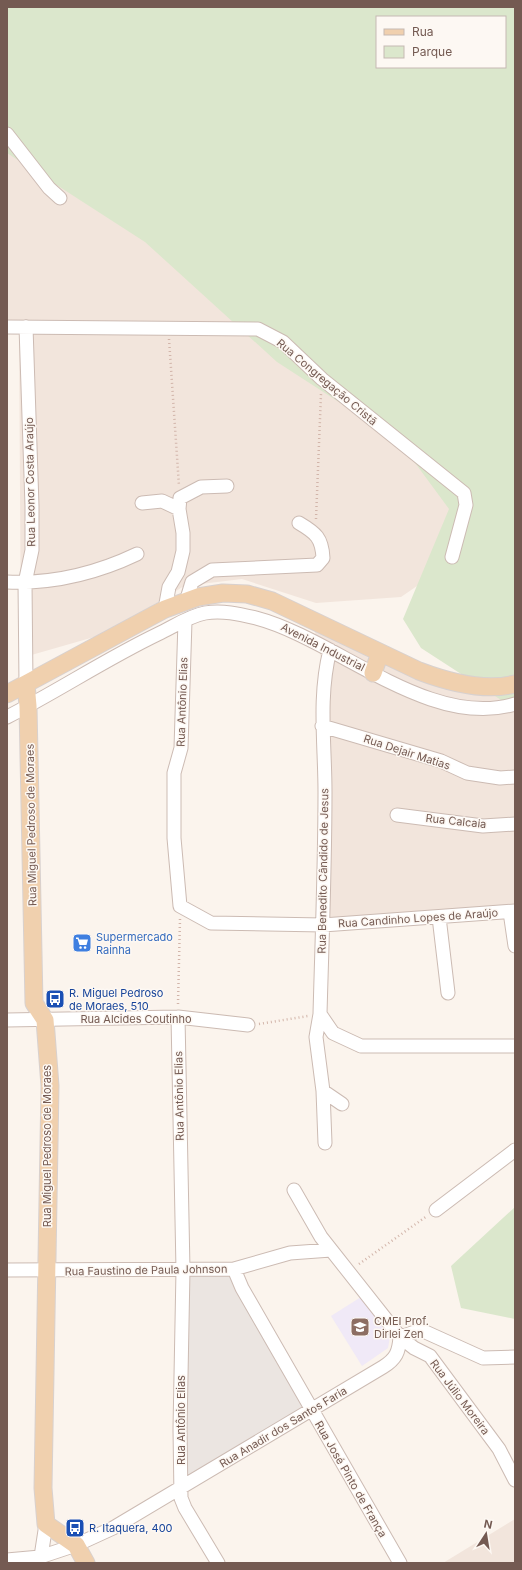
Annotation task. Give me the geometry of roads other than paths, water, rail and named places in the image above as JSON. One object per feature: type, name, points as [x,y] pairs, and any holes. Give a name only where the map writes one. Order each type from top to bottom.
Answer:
[{"type":"main road","name":"Avenida Industrial","points":[[7,694],[165,609],[198,597],[223,593],[247,594],[272,601],[380,653],[439,679],[472,685],[495,686],[515,684]]},
{"type":"main road","points":[[374,673],[380,653]]},
{"type":"main road","name":"Rua Miguel Pedroso de Moraes","points":[[26,684],[28,706],[34,1003],[45,1020],[50,1086],[43,1488],[46,1524]]},
{"type":"main road","points":[[46,1524],[76,1545],[86,1563]]},
{"type":"street","points":[[7,134],[49,188],[60,198]]},
{"type":"street","name":"Rua Congregação Cristã","points":[[7,327],[258,330],[283,342],[322,380],[464,493],[466,505],[452,557]]},
{"type":"street","name":"Rua Leonor Costa Araújo","points":[[26,327],[32,506],[32,550],[25,583],[26,684]]},
{"type":"street","points":[[142,503],[162,501],[180,503],[201,487],[227,486]]},
{"type":"street","points":[[165,609],[169,587],[178,572],[183,551],[180,503]]},
{"type":"street","points":[[186,602],[192,582],[212,570],[300,568],[317,565],[323,558],[323,546],[316,534],[299,523]]},
{"type":"street","points":[[7,582],[25,583],[65,578],[108,568],[137,554]]},
{"type":"street","name":"Avenida Industrial","points":[[7,717],[116,654],[185,621],[204,614],[221,612],[274,623],[374,673],[434,700],[460,706],[494,708],[515,704]]},
{"type":"street","name":"Rua Antônio Elias","points":[[180,906],[174,838],[174,773],[181,748],[185,621]]},
{"type":"street","name":"Rua Benedito Cândido de Jesus","points":[[325,1143],[323,1091],[316,1037],[320,1014],[323,925],[325,792],[322,726],[324,673],[330,650]]},
{"type":"street","name":"Rua Dejair Matias","points":[[322,726],[441,761],[467,773],[500,778],[515,777]]},
{"type":"street","name":"Rua Calcaia","points":[[397,815],[483,826],[515,824]]},
{"type":"street","name":"Rua Candinho Lopes de Araújo","points":[[180,906],[211,923],[323,925],[512,911]]},
{"type":"street","points":[[512,911],[515,946]]},
{"type":"street","points":[[439,917],[448,993]]},
{"type":"street","points":[[320,1014],[333,1033],[361,1046],[515,1046]]},
{"type":"street","name":"Rua Antônio Elias","points":[[178,1017],[183,1270],[180,1429],[181,1498],[185,1508],[218,1563]]},
{"type":"street","name":"Rua Alcides Coutinho","points":[[7,1020],[178,1017],[248,1025]]},
{"type":"street","points":[[323,1091],[342,1104]]},
{"type":"street","points":[[436,1210],[515,1150]]},
{"type":"street","name":"Rua Júlio Moreira","points":[[294,1190],[321,1237],[400,1337],[414,1348],[430,1356],[499,1449],[515,1480]]},
{"type":"street","name":"Rua Faustino de Paula Johnson","points":[[7,1270],[234,1269],[290,1253],[332,1250]]},
{"type":"street","name":"Rua José Pinto de França","points":[[234,1269],[242,1288],[400,1563]]},
{"type":"street","points":[[400,1337],[421,1330],[483,1358],[515,1357]]},
{"type":"street","name":"Rua Anadir dos Santos Faria","points":[[7,1560],[40,1560],[113,1528],[312,1411],[392,1361],[399,1349],[400,1337]]},
{"type":"street","name":"Rua Miguel Pedroso de Moraes","points":[[40,1560],[46,1524]]},
{"type":"place","name":"Supermercado Rainha","points":[[82,943]]},
{"type":"place","name":"R. Miguel Pedroso de Moraes, 510","points":[[55,999]]},
{"type":"place","name":"CMEI Prof. Dirlei Zen","points":[[360,1327]]},
{"type":"place","name":"R. Itaquera, 400","points":[[75,1528]]}]
